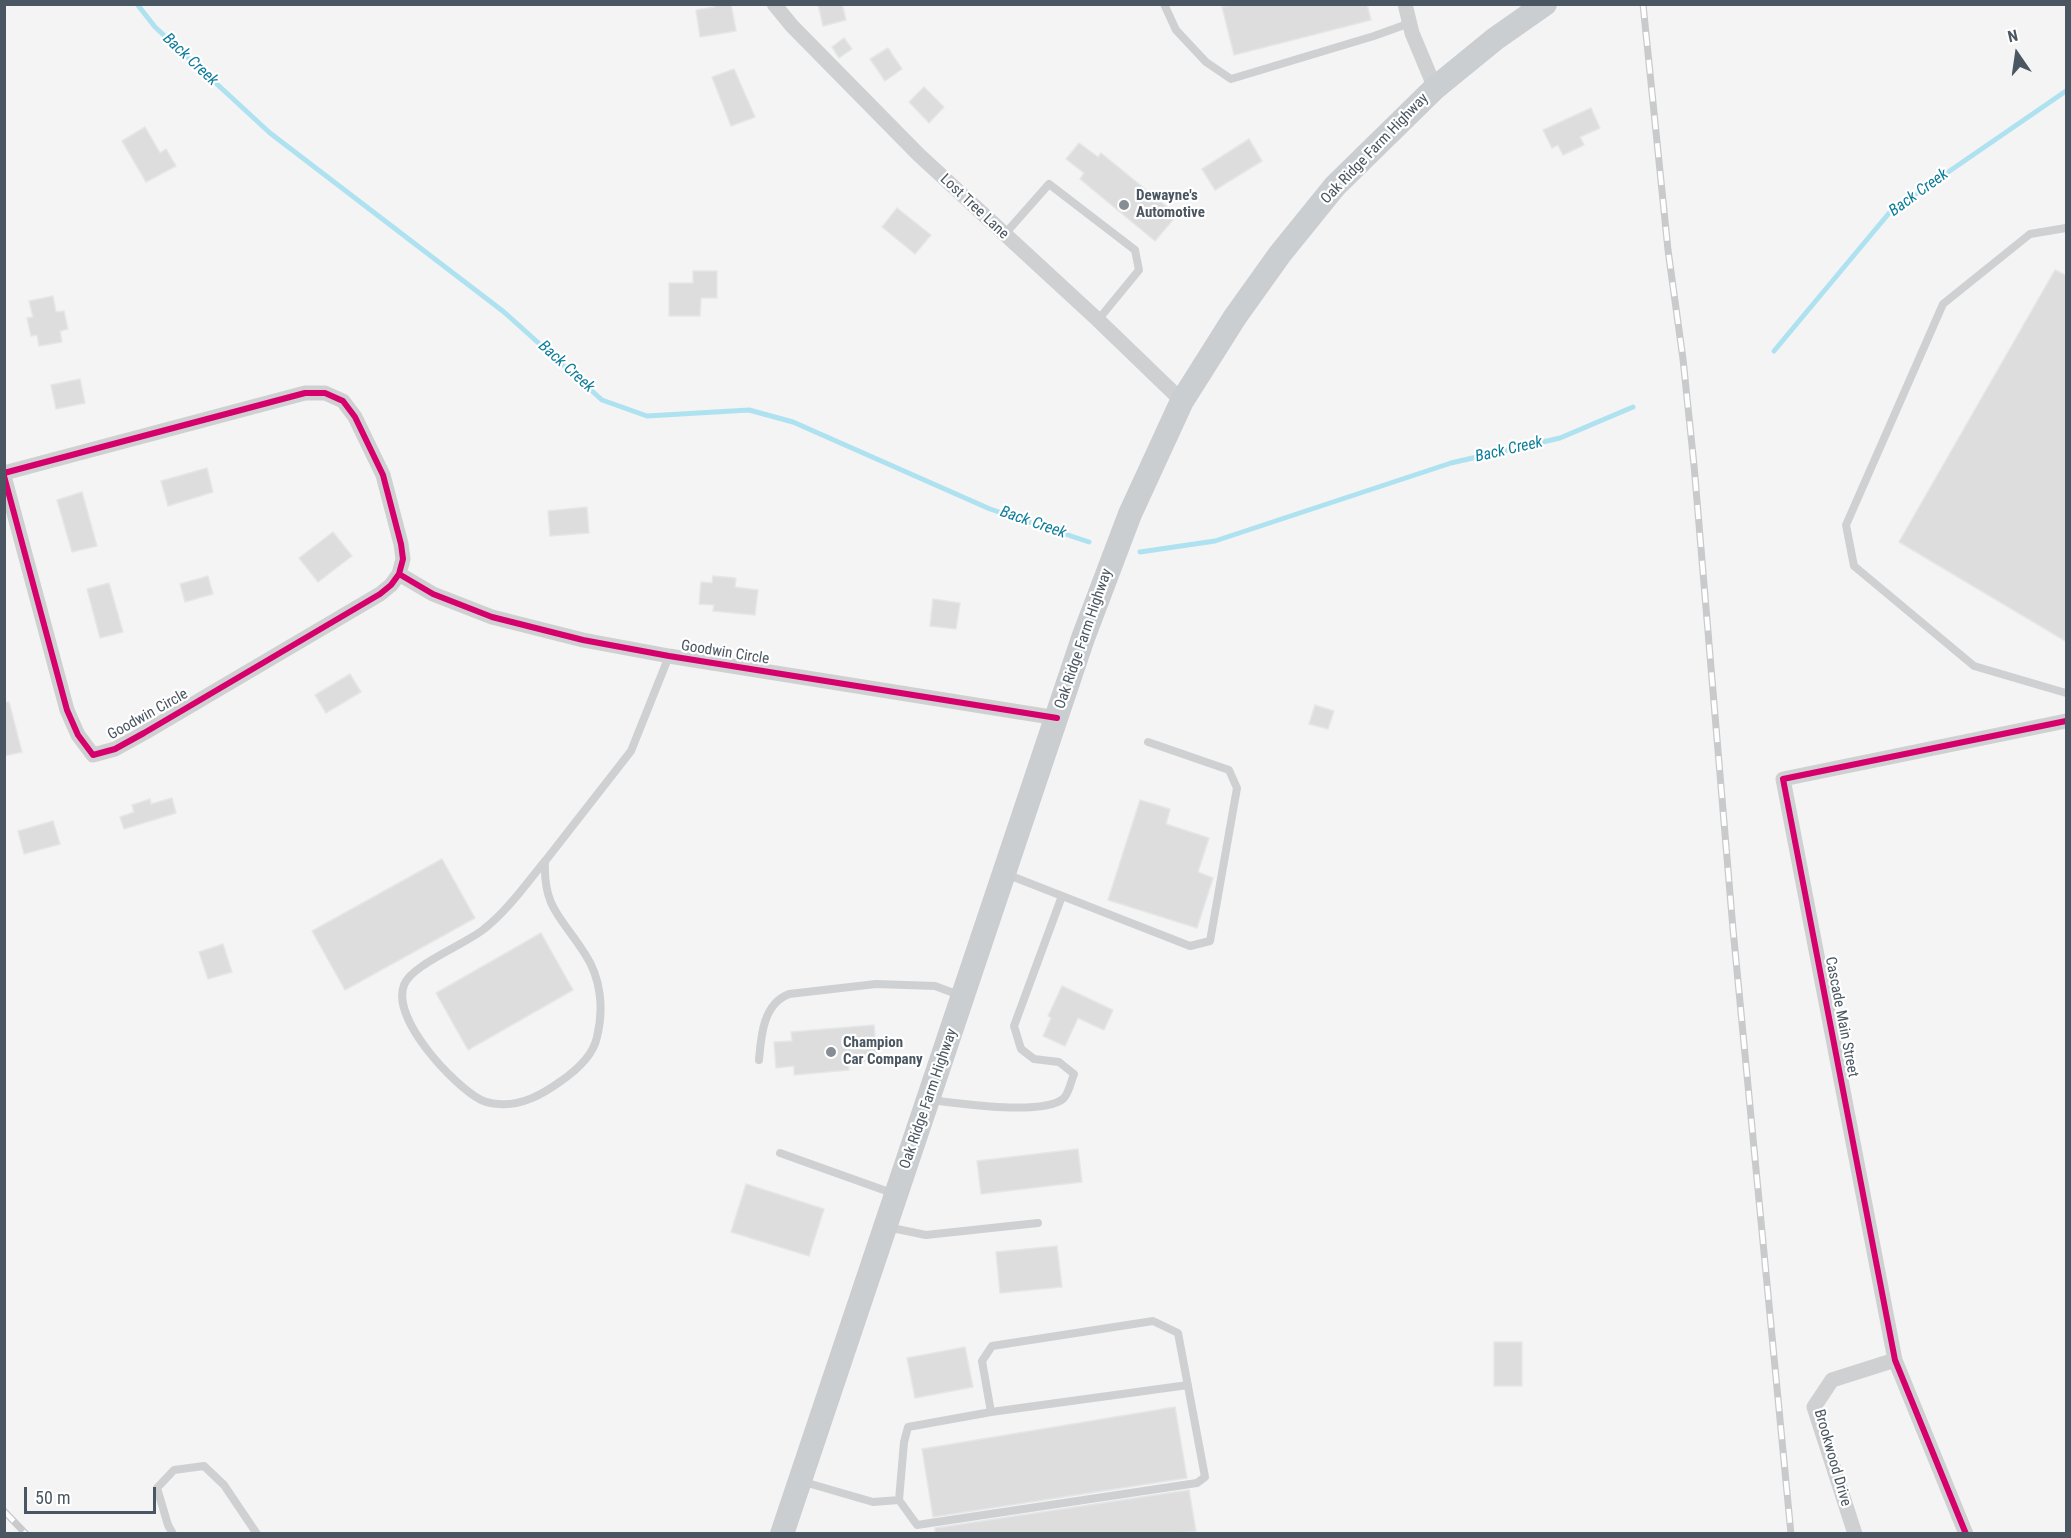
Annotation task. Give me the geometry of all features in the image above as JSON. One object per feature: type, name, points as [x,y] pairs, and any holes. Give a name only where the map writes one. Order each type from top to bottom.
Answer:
[{"type":"main road","name":"Oak Ridge Farm Highway","points":[[782,1533],[1083,638],[1130,514],[1182,401],[1235,317],[1280,254],[1335,186],[1435,88],[1495,39],[1545,4]]},
{"type":"street","name":"Lost Tree Lane","points":[[774,4],[792,26],[919,155],[1182,401]]},
{"type":"street","points":[[1405,4],[1435,88]]},
{"type":"street","name":"Goodwin Circle","points":[[305,393],[325,393],[343,401],[356,417],[383,475],[401,544],[403,559],[399,574],[380,594],[144,733],[115,749],[93,755],[78,735],[67,710],[4,474],[305,393]]},
{"type":"street","name":"Goodwin Circle","points":[[399,574],[433,594],[492,617],[583,640],[669,656],[1057,718]]},
{"type":"street","name":"Cascade Main Street","points":[[1966,1533],[1895,1360],[1782,779],[2067,721]]},
{"type":"street","name":"Brookwood Drive","points":[[1855,1533],[1814,1407],[1832,1380],[1895,1360]]},
{"type":"lane","points":[[1164,4],[1176,30],[1206,62],[1231,79],[1410,23]]},
{"type":"lane","points":[[1004,235],[1049,184],[1135,250],[1139,270],[1098,320]]},
{"type":"lane","points":[[2067,228],[2030,234],[1943,304],[1846,525],[1854,566],[1974,666],[2067,693]]},
{"type":"lane","points":[[545,861],[544,882],[553,909],[586,955],[598,982],[601,1008],[598,1036],[592,1052],[570,1075],[542,1094],[515,1103],[498,1104],[482,1100],[461,1084],[439,1064],[420,1041],[408,1022],[403,1008],[404,984],[412,973],[484,929],[503,911],[545,861],[631,751],[669,656]]},
{"type":"lane","points":[[1005,874],[1190,946],[1210,941],[1237,788],[1229,770],[1148,742]]},
{"type":"lane","points":[[928,1100],[1009,1107],[1053,1105],[1066,1097],[1074,1074],[1059,1062],[1034,1059],[1021,1049],[1014,1026],[1062,896]]},
{"type":"lane","points":[[759,1060],[761,1035],[769,1013],[781,997],[789,994],[876,984],[935,986],[963,996]]},
{"type":"lane","points":[[780,1153],[897,1194]]},
{"type":"lane","points":[[886,1226],[926,1235],[1038,1223]]},
{"type":"lane","points":[[991,1412],[982,1361],[992,1346],[1153,1322],[1178,1333],[1188,1385],[1205,1477],[1197,1483],[917,1525],[899,1500],[904,1442],[908,1426],[991,1412],[1188,1385]]},
{"type":"lane","points":[[173,1533],[157,1488],[174,1470],[204,1466],[224,1485],[257,1533]]},
{"type":"lane","points":[[800,1480],[873,1502],[899,1500]]},
{"type":"building","points":[[714,4],[731,4],[736,31],[700,37],[696,10],[715,7]]},
{"type":"building","points":[[818,4],[842,4],[846,20],[823,26]]},
{"type":"building","points":[[1233,4],[1367,4],[1371,20],[1234,55],[1222,7]]},
{"type":"building","points":[[844,38],[852,49],[839,58],[832,47]]},
{"type":"building","points":[[888,48],[902,69],[885,81],[870,59]]},
{"type":"building","points":[[734,69],[755,117],[731,126],[712,77]]},
{"type":"building","points":[[924,87],[944,107],[929,123],[909,102]]},
{"type":"building","points":[[1591,108],[1600,128],[1580,137],[1584,145],[1563,155],[1558,145],[1552,148],[1543,130]]},
{"type":"building","points":[[145,127],[160,153],[166,149],[176,166],[146,182],[122,141]]},
{"type":"building","points":[[1249,139],[1262,161],[1215,190],[1202,169]]},
{"type":"building","points":[[1079,143],[1098,157],[1101,153],[1177,215],[1155,241],[1080,179],[1084,173],[1066,159]]},
{"type":"building","points":[[897,208],[931,235],[915,254],[882,227]]},
{"type":"building","points":[[2055,270],[2067,276],[2067,642],[1899,542]]},
{"type":"building","points":[[693,271],[717,271],[717,298],[701,298],[700,316],[669,316],[669,283],[693,283]]},
{"type":"building","points":[[53,296],[56,312],[64,311],[68,329],[60,331],[62,342],[39,346],[37,335],[31,336],[27,318],[33,317],[29,301]]},
{"type":"building","points":[[80,379],[85,403],[56,409],[51,385]]},
{"type":"building","points":[[207,468],[213,492],[168,506],[161,481]]},
{"type":"building","points":[[82,492],[97,546],[72,552],[57,500]]},
{"type":"building","points":[[587,507],[589,533],[550,536],[548,511]]},
{"type":"building","points":[[333,532],[352,556],[318,582],[299,558]]},
{"type":"building","points":[[208,576],[213,594],[185,602],[180,584]]},
{"type":"building","points":[[713,576],[736,578],[735,587],[758,590],[755,615],[713,611],[714,605],[699,604],[701,582],[712,583]]},
{"type":"building","points":[[109,583],[123,632],[100,638],[87,589]]},
{"type":"building","points":[[933,599],[960,603],[956,629],[930,626]]},
{"type":"building","points":[[350,674],[361,692],[326,713],[315,695]]},
{"type":"building","points":[[4,702],[9,702],[22,752],[4,756]]},
{"type":"building","points":[[1315,705],[1334,711],[1328,729],[1309,724]]},
{"type":"building","points":[[172,798],[176,813],[124,829],[120,817],[134,812],[132,805],[150,799],[151,804]]},
{"type":"building","points":[[1140,800],[1170,809],[1166,824],[1209,838],[1198,872],[1213,878],[1197,928],[1108,900]]},
{"type":"building","points":[[53,821],[60,844],[24,854],[18,831]]},
{"type":"building","points":[[442,859],[475,918],[345,990],[312,931]]},
{"type":"building","points":[[541,933],[573,990],[468,1050],[436,993]]},
{"type":"building","points":[[223,944],[232,972],[208,979],[199,952]]},
{"type":"building","points":[[1062,986],[1113,1010],[1104,1030],[1078,1018],[1065,1046],[1043,1036],[1051,1018],[1048,1016]]},
{"type":"building","points":[[874,1025],[877,1060],[848,1063],[849,1070],[794,1075],[794,1066],[776,1068],[774,1042],[792,1041],[791,1032]]},
{"type":"building","points":[[1078,1149],[1082,1182],[981,1194],[977,1161]]},
{"type":"building","points":[[746,1184],[824,1209],[809,1256],[731,1232]]},
{"type":"building","points":[[1057,1246],[1062,1287],[1000,1293],[996,1252]]},
{"type":"building","points":[[1494,1342],[1522,1342],[1522,1386],[1494,1386]]},
{"type":"building","points":[[965,1347],[973,1387],[915,1398],[907,1358]]},
{"type":"building","points":[[1175,1407],[1187,1478],[933,1517],[922,1449]]},
{"type":"building","points":[[1189,1490],[1196,1531],[1181,1533],[935,1533],[935,1528]]},
{"type":"waterway","name":"Back Creek","points":[[137,4],[155,27],[270,133],[504,312],[602,400],[647,416],[749,410],[793,422],[990,509],[1089,542]]},
{"type":"waterway","name":"Back Creek","points":[[1774,351],[1890,212],[2066,91]]},
{"type":"waterway","name":"Back Creek","points":[[1140,552],[1215,541],[1451,463],[1560,438],[1633,407]]},
{"type":"railway","points":[[1643,4],[1668,250],[1683,359],[1694,465],[1733,929],[1791,1534]]},
{"type":"railway","points":[[4,1511],[26,1534]]},
{"type":"cycle path","points":[[4,473],[305,393],[325,393],[343,401],[355,417],[383,475],[403,559],[399,574],[380,594],[144,733],[115,749],[93,755],[78,735],[67,710],[4,476]]},
{"type":"cycle path","points":[[399,574],[433,594],[492,617],[583,640],[669,656],[1057,718]]},
{"type":"cycle path","points":[[1966,1534],[1895,1360],[1783,779],[2066,721]]},
{"type":"place","name":"Dewayne's Automotive","points":[[1124,205]]},
{"type":"place","name":"Champion Car Company","points":[[831,1052]]}]
